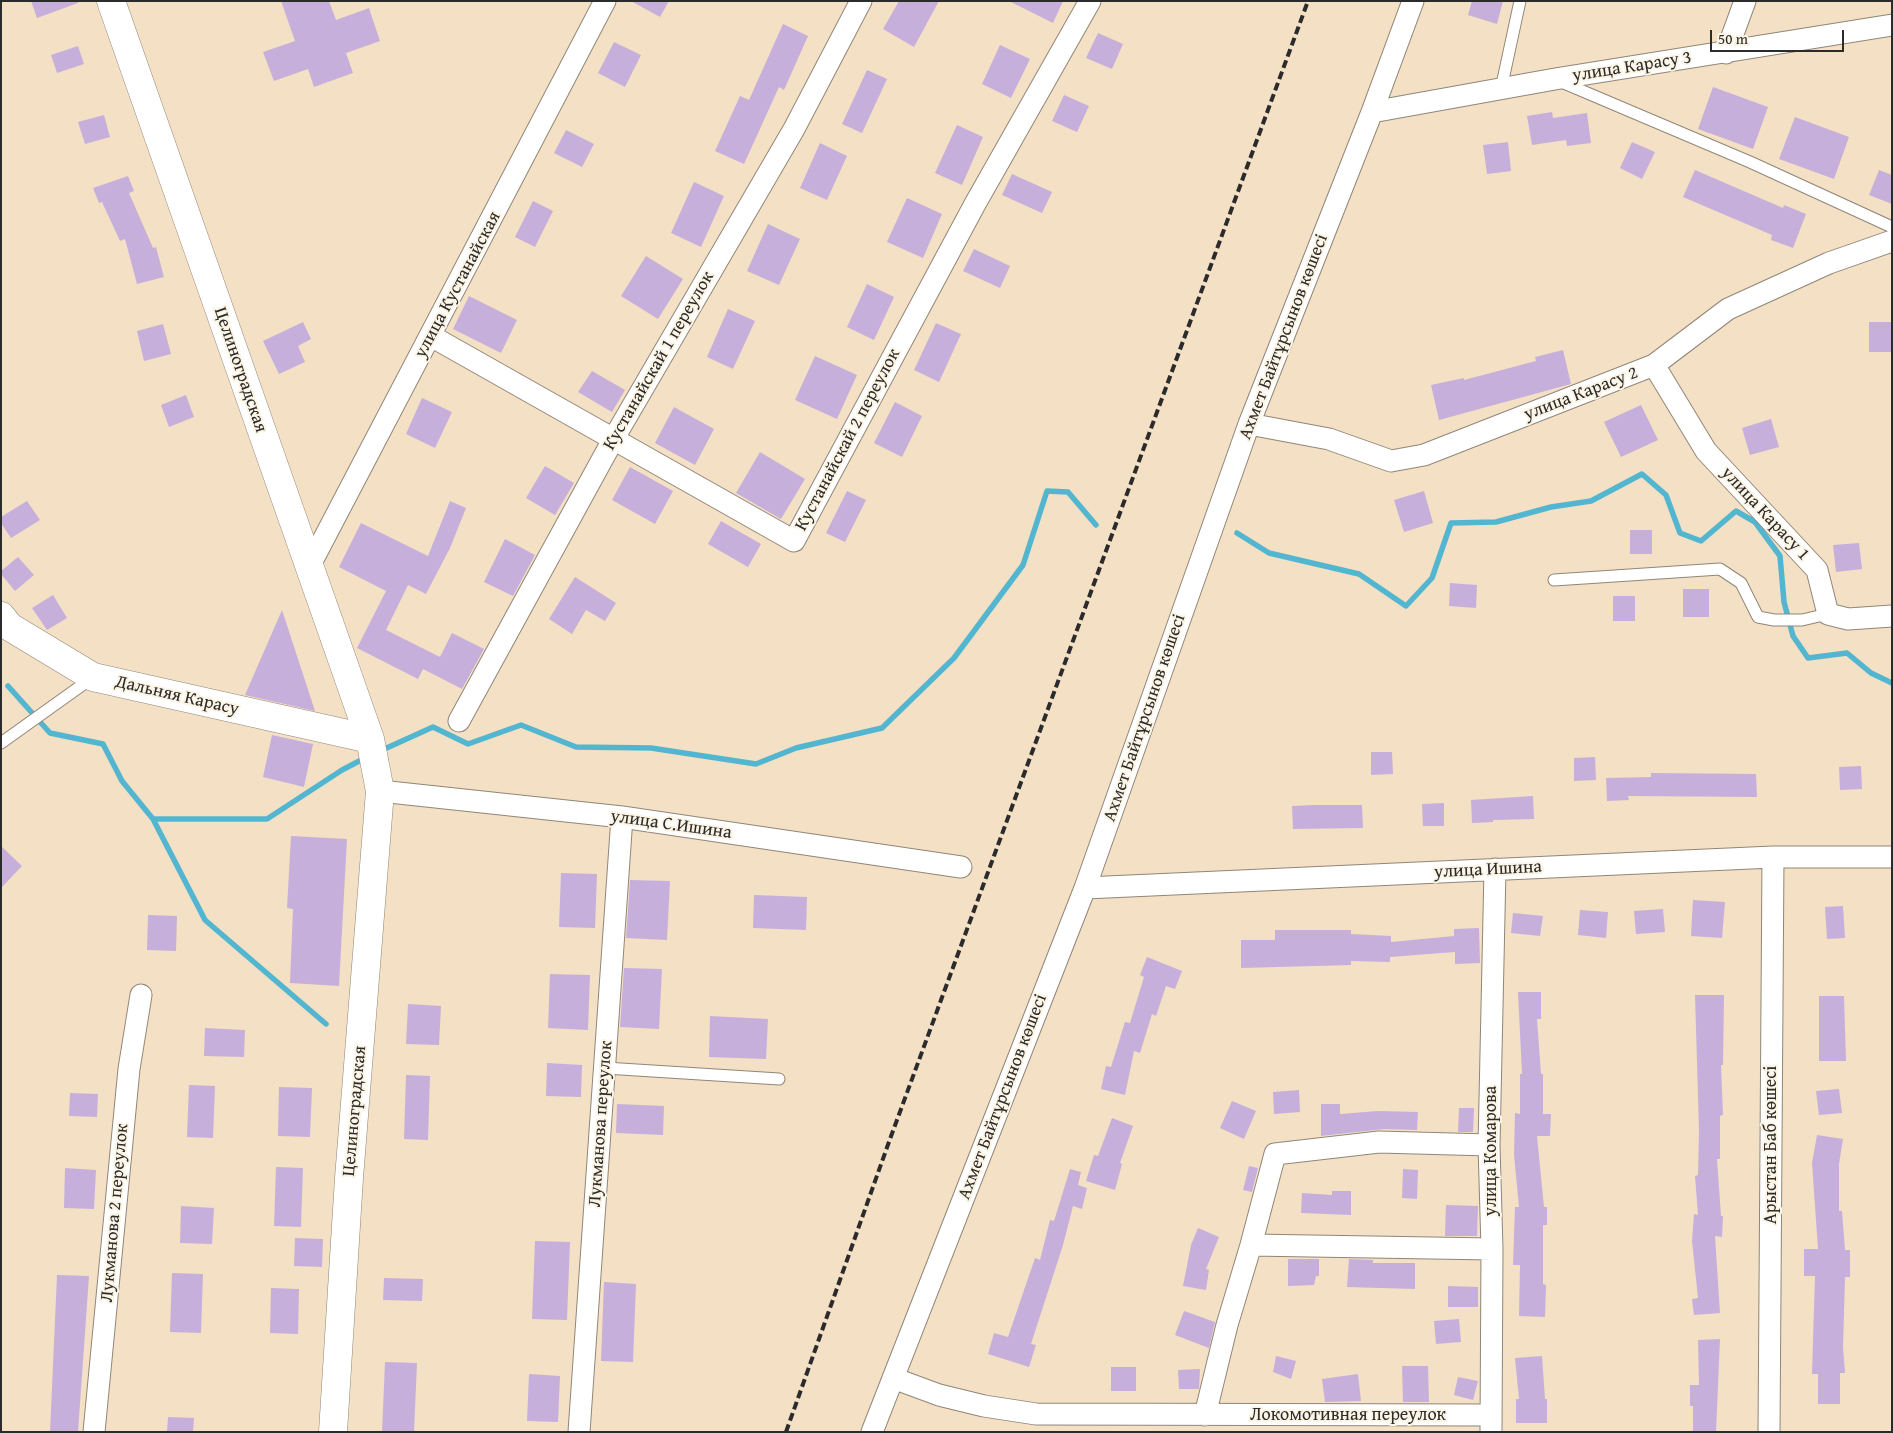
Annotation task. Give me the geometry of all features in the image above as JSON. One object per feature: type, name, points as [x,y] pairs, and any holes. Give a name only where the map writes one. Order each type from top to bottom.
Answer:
[{"type":"street","name":"Целиноградская","points":[[111,1],[370,738],[380,791],[350,1178],[333,1432]]},
{"type":"street","name":"улица Кустанайская","points":[[309,567],[605,1]]},
{"type":"street","name":"Кустанайскай 1 переулок","points":[[459,721],[614,438],[794,129],[861,1]]},
{"type":"street","name":"Кустанайскай 2 переулок","points":[[431,336],[794,541],[975,204],[1090,1]]},
{"type":"street","name":"Ахмет Байтұрсынов көшесі","points":[[872,1432],[1085,888],[1249,424],[1372,112],[1413,1]]},
{"type":"street","points":[[1726,53],[1745,1]]},
{"type":"street","name":"улица Карасу 3","points":[[1372,112],[1555,79],[1892,25]]},
{"type":"street","name":"улица Карасу 2","points":[[1249,424],[1329,439],[1391,461],[1424,456],[1654,365],[1728,309],[1829,263],[1892,241]]},
{"type":"street","name":"улица Карасу 1","points":[[1654,365],[1706,451],[1817,570],[1828,614]]},
{"type":"street","points":[[1828,614],[1848,619],[1892,616]]},
{"type":"street","name":"Дальняя Карасу","points":[[1,616],[10,627],[94,677],[370,738]]},
{"type":"street","name":"улица С.Ишина","points":[[380,791],[622,817],[961,867]]},
{"type":"street","name":"Лукманова переулок","points":[[579,1432],[622,817]]},
{"type":"street","name":"улица Ишина","points":[[1085,888],[1773,858],[1892,857]]},
{"type":"street","name":"Арыстан Баб көшесі","points":[[1769,1432],[1773,858]]},
{"type":"street","name":"улица Комарова","points":[[1491,1423],[1492,1249],[1489,1145],[1495,870]]},
{"type":"street","name":"Лукманова 2 переулок","points":[[94,1432],[129,1069],[141,995]]},
{"type":"street","points":[[1205,1415],[1275,1154],[1379,1142],[1489,1145]]},
{"type":"street","points":[[1251,1245],[1492,1249]]},
{"type":"street","name":"Локомотивная переулок","points":[[893,1378],[939,1395],[984,1406],[1036,1414],[1205,1415],[1491,1423]]},
{"type":"lane","points":[[1501,89],[1520,1]]},
{"type":"lane","points":[[1555,79],[1750,162],[1892,228]]},
{"type":"lane","points":[[1554,580],[1720,569],[1741,583],[1758,617],[1774,620],[1802,620],[1828,614]]},
{"type":"lane","points":[[3,742],[94,677]]},
{"type":"lane","points":[[605,1068],[779,1079]]},
{"type":"building","points":[[31,1],[78,1],[78,3],[37,18]]},
{"type":"building","points":[[281,1],[329,1],[336,20],[369,8],[380,41],[346,53],[353,73],[314,87],[308,69],[274,81],[263,52],[295,41]]},
{"type":"building","points":[[631,1],[669,1],[660,17]]},
{"type":"building","points":[[899,1],[939,1],[914,47],[883,29]]},
{"type":"building","points":[[1009,1],[1063,1],[1053,23]]},
{"type":"building","points":[[1472,1],[1503,1],[1497,24],[1468,15]]},
{"type":"building","points":[[783,24],[808,36],[784,90],[779,87],[744,164],[715,151],[740,96],[749,100]]},
{"type":"building","points":[[1098,33],[1123,44],[1112,69],[1086,58]]},
{"type":"building","points":[[614,42],[641,55],[625,87],[598,73]]},
{"type":"building","points":[[1000,45],[1030,59],[1011,98],[982,84]]},
{"type":"building","points":[[78,46],[84,64],[57,73],[51,55]]},
{"type":"building","points":[[867,70],[887,79],[862,133],[842,124]]},
{"type":"building","points":[[1713,87],[1768,107],[1753,149],[1698,129]]},
{"type":"building","points":[[1064,95],[1089,106],[1077,132],[1052,121]]},
{"type":"building","points":[[1552,112],[1553,118],[1587,113],[1591,143],[1567,146],[1566,140],[1532,145],[1527,116]]},
{"type":"building","points":[[104,115],[110,137],[85,144],[78,122]]},
{"type":"building","points":[[1795,117],[1849,137],[1834,179],[1779,159]]},
{"type":"building","points":[[957,125],[983,137],[962,185],[935,173]]},
{"type":"building","points":[[566,130],[594,144],[582,167],[554,153]]},
{"type":"building","points":[[1508,142],[1511,171],[1487,174],[1483,145]]},
{"type":"building","points":[[1632,142],[1655,152],[1642,179],[1620,168]]},
{"type":"building","points":[[820,143],[847,156],[827,200],[800,188]]},
{"type":"building","points":[[1695,170],[1783,208],[1784,205],[1806,214],[1793,248],[1771,240],[1772,235],[1683,197]]},
{"type":"building","points":[[1879,170],[1892,175],[1892,204],[1869,195]]},
{"type":"building","points":[[1012,174],[1052,192],[1042,213],[1002,195]]},
{"type":"building","points":[[128,176],[134,191],[129,193],[153,248],[156,247],[164,277],[137,284],[125,239],[120,241],[102,202],[99,203],[93,188]]},
{"type":"building","points":[[694,182],[724,196],[701,247],[671,233]]},
{"type":"building","points":[[907,198],[942,214],[923,258],[887,242]]},
{"type":"building","points":[[533,201],[553,211],[535,247],[515,237]]},
{"type":"building","points":[[768,224],[800,239],[779,285],[747,271]]},
{"type":"building","points":[[974,249],[1010,266],[1000,288],[963,271]]},
{"type":"building","points":[[646,256],[683,279],[658,319],[621,296]]},
{"type":"building","points":[[867,284],[894,297],[874,340],[847,327]]},
{"type":"building","points":[[469,296],[517,320],[501,353],[453,329]]},
{"type":"building","points":[[728,309],[755,321],[733,369],[707,357]]},
{"type":"building","points":[[303,322],[311,339],[298,346],[305,362],[279,374],[263,341]]},
{"type":"building","points":[[1869,322],[1892,322],[1892,352],[1869,352]]},
{"type":"building","points":[[936,323],[961,334],[939,382],[914,370]]},
{"type":"building","points":[[163,324],[171,354],[144,361],[137,331]]},
{"type":"building","points":[[1563,350],[1571,384],[1439,420],[1431,385],[1464,378],[1464,380],[1536,361],[1535,357]]},
{"type":"building","points":[[815,356],[857,375],[837,419],[795,400]]},
{"type":"building","points":[[592,371],[625,390],[612,412],[578,392]]},
{"type":"building","points":[[186,395],[194,417],[169,427],[161,405]]},
{"type":"building","points":[[422,398],[452,412],[435,448],[406,434]]},
{"type":"building","points":[[895,402],[922,416],[902,457],[874,443]]},
{"type":"building","points":[[1641,405],[1658,440],[1621,457],[1604,422]]},
{"type":"building","points":[[674,407],[714,429],[695,465],[655,443]]},
{"type":"building","points":[[1771,419],[1779,447],[1750,455],[1742,428]]},
{"type":"building","points":[[760,452],[805,479],[781,519],[736,493]]},
{"type":"building","points":[[545,466],[574,483],[555,515],[526,498]]},
{"type":"building","points":[[630,467],[673,491],[655,524],[612,500]]},
{"type":"building","points":[[847,491],[866,500],[845,542],[826,533]]},
{"type":"building","points":[[1424,491],[1433,523],[1404,532],[1394,500]]},
{"type":"building","points":[[27,501],[40,520],[11,538],[1,523],[1,517]]},
{"type":"building","points":[[450,501],[466,508],[450,548],[426,594],[408,585],[386,630],[440,657],[452,633],[484,649],[462,689],[423,669],[418,679],[357,648],[386,591],[339,567],[361,523],[428,556]]},
{"type":"building","points":[[721,521],[761,544],[748,567],[708,544]]},
{"type":"building","points":[[1630,530],[1652,530],[1652,554],[1630,554]]},
{"type":"building","points":[[505,539],[535,555],[513,596],[484,582]]},
{"type":"building","points":[[1859,543],[1862,569],[1836,572],[1833,545]]},
{"type":"building","points":[[18,557],[34,575],[15,591],[1,574],[1,571]]},
{"type":"building","points":[[575,577],[616,603],[605,621],[586,610],[572,634],[549,619]]},
{"type":"building","points":[[1450,583],[1477,585],[1476,608],[1449,606]]},
{"type":"building","points":[[1683,589],[1709,589],[1709,617],[1683,617]]},
{"type":"building","points":[[53,595],[67,618],[47,630],[32,608]]},
{"type":"building","points":[[1613,596],[1635,596],[1635,621],[1613,621]]},
{"type":"building","points":[[282,610],[315,711],[245,695]]},
{"type":"building","points":[[272,735],[313,744],[304,787],[263,777]]},
{"type":"building","points":[[1371,752],[1392,752],[1393,774],[1371,775]]},
{"type":"building","points":[[1595,757],[1596,780],[1574,781],[1574,758]]},
{"type":"building","points":[[1861,766],[1862,789],[1840,790],[1839,767]]},
{"type":"building","points":[[1651,773],[1756,774],[1757,797],[1628,796],[1629,800],[1607,801],[1606,778],[1651,777]]},
{"type":"building","points":[[1533,796],[1534,819],[1493,820],[1493,822],[1472,823],[1471,800]]},
{"type":"building","points":[[1444,803],[1444,826],[1423,826],[1422,804]]},
{"type":"building","points":[[1362,805],[1363,828],[1293,829],[1292,806]]},
{"type":"building","points":[[291,836],[347,839],[339,986],[290,983],[293,909],[287,908]]},
{"type":"building","points":[[1,846],[22,866],[1,888]]},
{"type":"building","points":[[561,873],[597,874],[595,928],[559,927]]},
{"type":"building","points":[[630,880],[670,881],[667,940],[626,938]]},
{"type":"building","points":[[754,895],[807,897],[806,930],[753,928]]},
{"type":"building","points":[[1693,900],[1725,902],[1722,938],[1691,936]]},
{"type":"building","points":[[1843,906],[1845,938],[1827,939],[1825,907]]},
{"type":"building","points":[[1663,909],[1665,932],[1636,934],[1634,911]]},
{"type":"building","points":[[1580,910],[1608,912],[1606,938],[1578,935]]},
{"type":"building","points":[[1513,913],[1543,916],[1540,936],[1511,933]]},
{"type":"building","points":[[148,915],[177,916],[176,951],[147,950]]},
{"type":"building","points":[[1479,928],[1480,963],[1455,964],[1455,952],[1390,957],[1390,962],[1351,961],[1351,965],[1241,968],[1241,940],[1275,940],[1275,930],[1351,930],[1351,934],[1391,936],[1391,942],[1454,936],[1454,929]]},
{"type":"building","points":[[1147,957],[1182,971],[1175,989],[1166,986],[1156,1016],[1152,1014],[1140,1053],[1134,1051],[1125,1095],[1101,1089],[1106,1066],[1111,1067],[1125,1022],[1130,1023],[1144,977],[1140,975]]},
{"type":"building","points":[[624,968],[662,969],[659,1029],[620,1027]]},
{"type":"building","points":[[550,974],[590,975],[588,1030],[548,1028]]},
{"type":"building","points":[[1518,992],[1541,992],[1541,1019],[1537,1019],[1541,1074],[1543,1074],[1543,1114],[1551,1114],[1550,1136],[1537,1136],[1544,1207],[1547,1207],[1547,1225],[1543,1225],[1543,1284],[1546,1285],[1545,1317],[1519,1316],[1520,1265],[1513,1265],[1515,1207],[1519,1207],[1514,1155],[1515,1113],[1520,1114],[1520,1074],[1522,1074]]},
{"type":"building","points":[[1695,995],[1724,995],[1723,1065],[1721,1065],[1723,1115],[1720,1116],[1720,1159],[1717,1159],[1721,1216],[1723,1216],[1722,1237],[1715,1236],[1720,1313],[1694,1315],[1692,1299],[1698,1298],[1692,1241],[1694,1214],[1698,1215],[1695,1176],[1698,1175],[1699,1130]]},
{"type":"building","points":[[1819,996],[1844,996],[1846,1061],[1819,1061]]},
{"type":"building","points":[[408,1004],[441,1006],[439,1045],[406,1044]]},
{"type":"building","points":[[710,1016],[768,1019],[766,1059],[709,1057]]},
{"type":"building","points":[[205,1028],[245,1030],[244,1057],[204,1056]]},
{"type":"building","points":[[547,1063],[582,1065],[581,1097],[546,1096]]},
{"type":"building","points":[[406,1075],[430,1076],[428,1140],[404,1139]]},
{"type":"building","points":[[189,1085],[215,1086],[213,1138],[187,1137]]},
{"type":"building","points":[[279,1087],[312,1088],[310,1137],[278,1136]]},
{"type":"building","points":[[1839,1089],[1842,1113],[1819,1115],[1816,1091]]},
{"type":"building","points":[[1299,1090],[1300,1112],[1274,1114],[1273,1092]]},
{"type":"building","points":[[70,1093],[98,1094],[97,1117],[69,1116]]},
{"type":"building","points":[[1232,1101],[1256,1111],[1244,1139],[1220,1128]]},
{"type":"building","points":[[617,1104],[664,1106],[663,1135],[616,1133]]},
{"type":"building","points":[[1321,1104],[1340,1104],[1340,1114],[1378,1111],[1418,1112],[1417,1130],[1384,1129],[1321,1136]]},
{"type":"building","points":[[1459,1108],[1474,1108],[1473,1132],[1458,1132]]},
{"type":"building","points":[[1112,1118],[1133,1126],[1120,1163],[1122,1164],[1115,1190],[1086,1181],[1094,1155],[1098,1156]]},
{"type":"building","points":[[1817,1135],[1843,1139],[1839,1164],[1839,1211],[1842,1211],[1845,1250],[1850,1250],[1850,1277],[1845,1277],[1843,1347],[1845,1373],[1840,1373],[1840,1404],[1818,1404],[1818,1374],[1812,1374],[1815,1276],[1804,1276],[1804,1249],[1818,1249],[1812,1163]]},
{"type":"building","points":[[1249,1166],[1258,1168],[1252,1192],[1243,1190]]},
{"type":"building","points":[[276,1167],[303,1168],[301,1227],[274,1226]]},
{"type":"building","points":[[65,1168],[96,1170],[94,1209],[64,1208]]},
{"type":"building","points":[[1070,1169],[1081,1172],[1078,1185],[1087,1188],[1082,1209],[1073,1206],[1063,1245],[1031,1344],[1036,1345],[1029,1367],[988,1354],[994,1333],[1008,1337],[1035,1258],[1040,1260],[1050,1220],[1054,1221]]},
{"type":"building","points":[[1403,1169],[1418,1170],[1417,1199],[1402,1198]]},
{"type":"building","points":[[1332,1191],[1351,1191],[1351,1215],[1301,1213],[1302,1193],[1332,1195]]},
{"type":"building","points":[[1446,1205],[1478,1206],[1477,1236],[1445,1236]]},
{"type":"building","points":[[181,1206],[214,1208],[212,1244],[180,1243]]},
{"type":"building","points":[[1198,1228],[1219,1237],[1206,1269],[1209,1270],[1206,1290],[1183,1286],[1191,1245]]},
{"type":"building","points":[[295,1238],[323,1239],[322,1267],[294,1266]]},
{"type":"building","points":[[535,1241],[570,1242],[567,1320],[532,1319]]},
{"type":"building","points":[[1288,1259],[1319,1259],[1319,1276],[1316,1276],[1314,1285],[1288,1286]]},
{"type":"building","points":[[1349,1259],[1373,1260],[1373,1263],[1415,1263],[1415,1289],[1347,1287]]},
{"type":"building","points":[[172,1273],[203,1274],[201,1333],[170,1332]]},
{"type":"building","points":[[57,1275],[89,1276],[78,1432],[50,1432]]},
{"type":"building","points":[[384,1278],[423,1279],[422,1301],[383,1300]]},
{"type":"building","points":[[604,1282],[636,1284],[633,1362],[601,1361]]},
{"type":"building","points":[[1448,1286],[1478,1287],[1478,1307],[1448,1307]]},
{"type":"building","points":[[271,1288],[299,1289],[298,1334],[270,1333]]},
{"type":"building","points":[[1184,1311],[1215,1322],[1209,1348],[1175,1335]]},
{"type":"building","points":[[1459,1319],[1461,1342],[1436,1344],[1434,1321]]},
{"type":"building","points":[[1720,1339],[1716,1432],[1693,1432],[1693,1406],[1690,1406],[1690,1385],[1699,1385],[1698,1340]]},
{"type":"building","points":[[1276,1356],[1296,1361],[1291,1379],[1273,1372]]},
{"type":"building","points":[[1542,1356],[1545,1399],[1547,1399],[1547,1423],[1516,1423],[1516,1399],[1519,1399],[1515,1358]]},
{"type":"building","points":[[385,1362],[417,1363],[414,1432],[382,1432]]},
{"type":"building","points":[[1402,1366],[1428,1366],[1429,1402],[1403,1402]]},
{"type":"building","points":[[1111,1367],[1136,1367],[1136,1391],[1111,1391]]},
{"type":"building","points":[[1200,1369],[1199,1389],[1179,1389],[1178,1370]]},
{"type":"building","points":[[529,1374],[560,1376],[558,1422],[527,1421]]},
{"type":"building","points":[[1358,1374],[1361,1401],[1325,1402],[1322,1379]]},
{"type":"building","points":[[1458,1377],[1478,1381],[1473,1400],[1454,1395]]},
{"type":"building","points":[[168,1417],[194,1418],[193,1432],[167,1432]]},
{"type":"waterway","points":[[1237,533],[1269,553],[1359,574],[1406,606],[1432,578],[1451,523],[1496,522],[1551,507],[1591,501],[1642,474],[1666,495],[1680,533],[1701,541],[1736,511],[1755,522],[1780,556],[1784,602],[1793,636],[1808,658],[1847,653],[1871,673],[1892,683]]},
{"type":"waterway","points":[[380,751],[433,727],[468,744],[521,725],[576,747],[651,748],[756,764],[796,748],[882,728],[954,658],[1023,565],[1047,491],[1068,492],[1096,525]]},
{"type":"waterway","points":[[8,686],[50,733],[103,744],[122,781],[153,819],[267,819],[342,770],[365,758]]},
{"type":"waterway","points":[[153,819],[205,920],[326,1024]]},
{"type":"railway","points":[[786,1432],[890,1139],[1308,1]]}]
